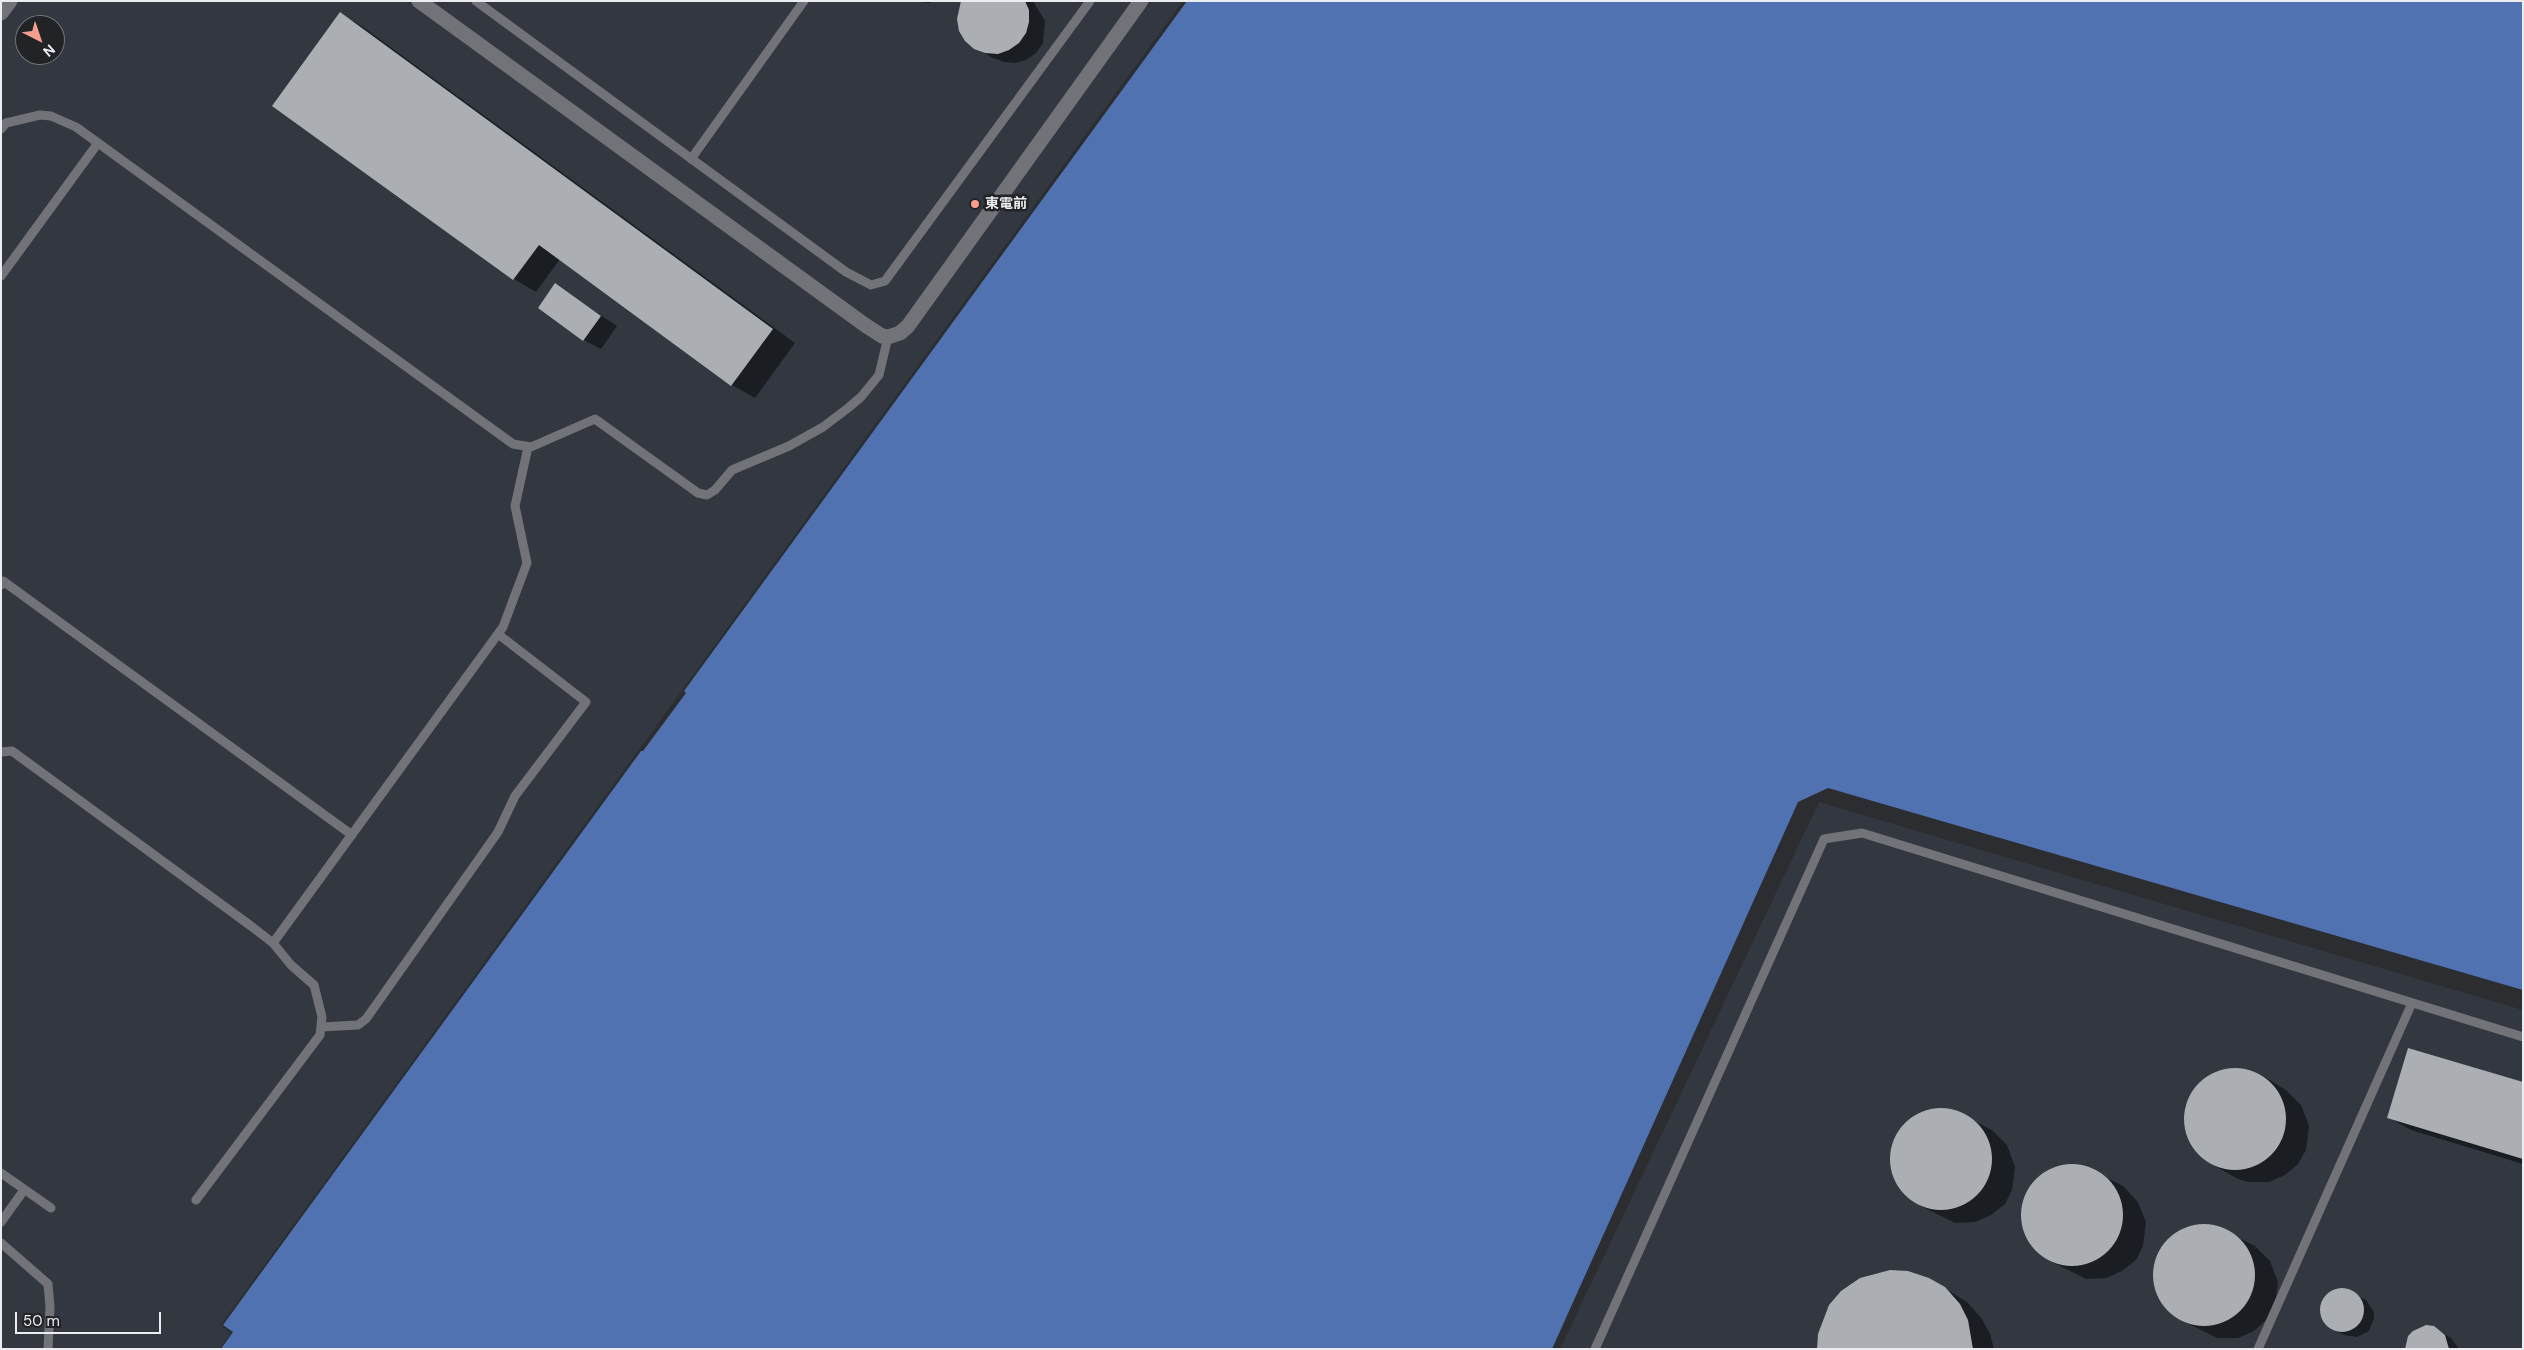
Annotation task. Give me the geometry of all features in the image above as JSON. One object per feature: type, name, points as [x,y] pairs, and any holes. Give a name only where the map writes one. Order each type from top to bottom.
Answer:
[{"type":"street","points":[[1,13],[10,1]]},
{"type":"street","points":[[419,1],[865,325],[882,336],[888,337],[900,333],[908,326],[1141,1]]},
{"type":"lane","points":[[476,1],[858,280],[871,285],[885,281],[1090,1]]},
{"type":"lane","points":[[692,159],[804,1]]},
{"type":"lane","points":[[1,129],[6,123],[24,117],[40,115],[51,116],[76,127],[513,444],[528,447],[595,419],[689,488],[707,495],[715,490],[732,470],[789,446],[823,426],[861,397],[879,375],[888,337]]},
{"type":"lane","points":[[1,276],[98,143]]},
{"type":"lane","points":[[274,943],[503,627],[527,563],[515,506],[528,447]]},
{"type":"lane","points":[[1,585],[3,581],[352,835]]},
{"type":"lane","points":[[322,1026],[358,1024],[366,1019],[498,832],[515,796],[586,702],[498,634]]},
{"type":"lane","points":[[1,752],[12,751],[274,943],[291,965],[314,985],[322,1016],[320,1034],[196,1200]]},
{"type":"lane","points":[[1595,1349],[1824,840],[1862,833],[2523,1037]]},
{"type":"lane","points":[[2258,1349],[2412,1003]]},
{"type":"lane","points":[[1,1173],[51,1208]]},
{"type":"lane","points":[[1,1222],[24,1190]]},
{"type":"lane","points":[[1,1244],[48,1284],[50,1307],[48,1349]]},
{"type":"shaded area","points":[[1,1],[1183,1],[221,1325],[231,1333],[220,1349],[1,1349]]},
{"type":"shaded area","points":[[1819,802],[2523,1010],[2523,1349],[1560,1349]]},
{"type":"water","points":[[1187,1],[2523,1],[2523,990],[1828,788],[1798,802],[1552,1349],[221,1349],[233,1332],[223,1325],[641,751],[643,751],[686,693],[684,691]]},
{"type":"building","points":[[961,1],[1025,1],[1029,10],[1029,22],[1026,33],[1019,43],[1009,50],[998,54],[985,53],[974,49],[965,41],[959,31],[957,19]]},
{"type":"building","points":[[340,12],[773,329],[731,386],[539,245],[513,280],[272,106]]},
{"type":"building","points":[[555,283],[601,316],[583,341],[538,308]]},
{"type":"building","points":[[2408,1048],[2523,1082],[2523,1159],[2387,1118]]},
{"type":"building","points":[[2235,1068],[2255,1072],[2271,1083],[2282,1099],[2286,1119],[2282,1139],[2271,1155],[2255,1166],[2235,1170],[2215,1166],[2199,1155],[2188,1139],[2184,1119],[2188,1099],[2199,1083],[2215,1072]]},
{"type":"building","points":[[1941,1108],[1961,1112],[1977,1123],[1988,1139],[1992,1159],[1988,1179],[1977,1195],[1961,1206],[1941,1210],[1921,1206],[1905,1195],[1894,1179],[1890,1159],[1894,1139],[1905,1123],[1921,1112]]},
{"type":"building","points":[[2072,1164],[2092,1168],[2108,1179],[2119,1195],[2123,1215],[2119,1235],[2108,1251],[2092,1262],[2072,1266],[2052,1262],[2036,1251],[2025,1235],[2021,1215],[2025,1195],[2036,1179],[2052,1168]]},
{"type":"building","points":[[2204,1224],[2224,1228],[2240,1239],[2251,1255],[2255,1275],[2251,1295],[2240,1311],[2224,1322],[2204,1326],[2184,1322],[2168,1311],[2157,1295],[2153,1275],[2157,1255],[2168,1239],[2184,1228]]},
{"type":"building","points":[[1890,1270],[1908,1271],[1929,1278],[1945,1287],[1960,1304],[1968,1320],[1973,1349],[1817,1349],[1818,1334],[1829,1305],[1841,1291],[1860,1278]]},
{"type":"building","points":[[2342,1288],[2354,1292],[2360,1298],[2364,1310],[2360,1322],[2354,1328],[2342,1332],[2330,1328],[2324,1322],[2320,1310],[2324,1298],[2330,1292]]},
{"type":"building","points":[[2426,1325],[2434,1326],[2445,1335],[2449,1349],[2405,1349],[2408,1336],[2413,1331]]},
{"type":"place","name":"東電前","points":[[975,204]]}]
